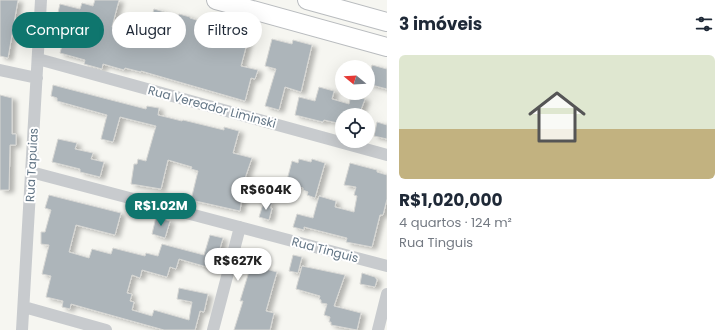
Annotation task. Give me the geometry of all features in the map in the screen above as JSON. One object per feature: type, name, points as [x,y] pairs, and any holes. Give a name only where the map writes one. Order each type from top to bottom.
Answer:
[{"type":"highway","points":[[216,0],[387,47]]},
{"type":"highway","points":[[310,0],[387,22]]},
{"type":"street","name":"Rua Tapuias","points":[[22,330],[41,0]]},
{"type":"street","name":"Rua Vereador Liminski","points":[[38,59],[387,155]]},
{"type":"street","points":[[0,70],[36,78]]},
{"type":"street","name":"Rua Tinguis","points":[[31,172],[387,266]]},
{"type":"street","points":[[213,330],[240,227]]},
{"type":"street","points":[[378,330],[387,294]]},
{"type":"street","points":[[24,307],[106,330]]},
{"type":"building","points":[[0,0],[18,0],[16,12],[12,12],[12,35],[8,58],[0,56]]},
{"type":"building","points":[[95,0],[119,0],[116,12],[112,12],[112,48],[186,48],[186,16],[194,19],[194,48],[246,48],[241,66],[258,70],[255,79],[251,78],[245,101],[141,71],[125,68],[124,70],[103,64],[102,69],[84,64],[85,60],[60,53],[61,48],[104,48],[104,12],[58,12],[60,4],[80,9],[82,3],[93,6]]},
{"type":"building","points":[[154,9],[164,12],[153,12]]},
{"type":"building","points":[[272,39],[292,44],[293,40],[312,45],[301,92],[285,87],[279,110],[265,106],[276,69],[265,66]]},
{"type":"building","points":[[375,66],[387,69],[387,89],[375,86]]},
{"type":"building","points":[[53,85],[146,109],[147,106],[159,108],[158,115],[182,121],[224,130],[224,127],[239,131],[233,153],[252,158],[244,181],[240,211],[191,200],[198,171],[191,169],[192,167],[168,160],[161,189],[131,184],[134,164],[137,164],[138,159],[146,161],[156,126],[120,117],[113,142],[101,139],[107,115],[57,101],[57,98],[51,96]]},
{"type":"building","points":[[319,87],[334,91],[332,99],[349,104],[350,100],[365,100],[362,108],[335,108],[335,122],[324,120],[323,122],[295,115],[299,97],[315,101]]},
{"type":"building","points":[[0,95],[12,98],[12,134],[16,134],[16,145],[10,145],[9,190],[0,190]]},
{"type":"building","points":[[377,122],[387,125],[387,139],[375,136]]},
{"type":"building","points":[[58,139],[77,143],[75,149],[93,153],[91,159],[104,162],[100,177],[80,172],[80,169],[52,162]]},
{"type":"building","points":[[299,159],[311,162],[312,159],[325,163],[315,198],[307,195],[308,192],[303,190],[303,188],[294,185],[294,182],[287,180],[292,161],[298,163]]},
{"type":"building","points":[[350,163],[377,170],[377,172],[387,175],[387,199],[383,215],[380,215],[372,247],[346,242],[347,238],[304,227],[304,230],[293,227],[297,214],[313,218],[319,196],[336,201],[335,207],[354,212],[357,196],[354,195],[356,187],[344,185]]},
{"type":"building","points":[[49,195],[121,213],[115,235],[76,225],[69,252],[89,258],[92,249],[111,254],[113,248],[145,256],[146,253],[158,256],[162,244],[204,255],[210,235],[223,238],[214,269],[179,259],[176,269],[170,267],[167,277],[142,270],[140,278],[132,275],[127,293],[132,294],[130,301],[134,302],[132,310],[152,316],[154,310],[189,320],[192,302],[177,299],[179,288],[208,294],[204,312],[200,311],[195,330],[164,330],[71,304],[70,309],[62,307],[63,301],[46,297],[51,276],[42,274],[49,245],[41,244],[41,232],[45,232],[51,210],[45,208]]},
{"type":"building","points":[[264,201],[272,203],[269,220],[259,217]]},
{"type":"building","points":[[156,217],[170,221],[165,238],[152,234]]},
{"type":"building","points":[[293,255],[302,257],[298,273],[289,271]]},
{"type":"building","points":[[251,265],[277,272],[266,311],[274,313],[270,330],[234,330],[243,301],[240,301]]},
{"type":"building","points":[[302,266],[345,275],[334,306],[361,313],[357,330],[331,325],[331,322],[329,322],[330,317],[324,315],[327,304],[321,303],[321,300],[319,299],[320,296],[296,289]]},
{"type":"building","points":[[362,273],[375,277],[377,280],[375,287],[360,284]]}]
